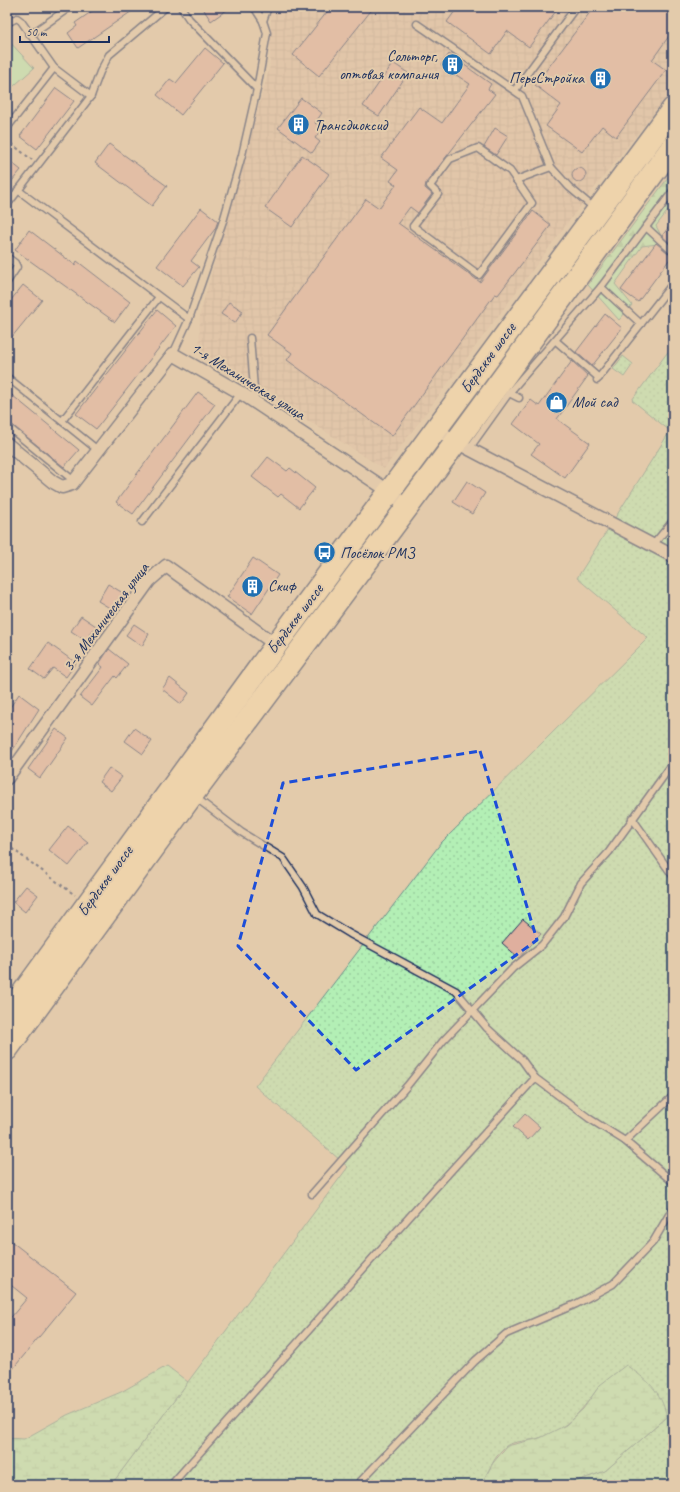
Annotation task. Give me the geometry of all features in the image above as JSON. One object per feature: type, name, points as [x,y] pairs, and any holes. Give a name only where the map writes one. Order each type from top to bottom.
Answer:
[{"type":"highway","name":"Бердское шоссе","points":[[7,1015],[276,645],[673,109]]},
{"type":"highway","name":"Бердское шоссе","points":[[7,1049],[192,795],[407,507],[462,445],[673,146]]},
{"type":"street","name":"1-я Механическая улица","points":[[74,481],[99,451],[173,354],[255,402],[390,492],[407,507]]},
{"type":"street","points":[[436,429],[462,445],[673,556]]},
{"type":"street","points":[[7,444],[53,482],[62,487],[72,484],[74,481]]},
{"type":"street","name":"3-я Механическая улица","points":[[7,778],[149,581],[166,566],[276,645]]},
{"type":"lane","points":[[30,35],[70,7]]},
{"type":"lane","points":[[7,204],[91,96],[100,72],[109,55],[166,7]]},
{"type":"lane","points":[[181,7],[189,19],[257,89]]},
{"type":"lane","points":[[173,354],[189,319],[224,218],[242,155],[257,89],[266,33],[263,21],[254,7]]},
{"type":"lane","points":[[263,21],[268,7]]},
{"type":"lane","points":[[515,90],[576,7]]},
{"type":"lane","points":[[7,23],[17,18],[54,68],[91,96]]},
{"type":"lane","points":[[418,24],[522,96],[551,167],[569,187],[597,210]]},
{"type":"lane","points":[[7,128],[54,68]]},
{"type":"lane","points":[[478,148],[510,172],[516,180],[532,203],[479,275],[413,226],[438,194],[430,186],[450,159],[478,148]]},
{"type":"lane","points":[[516,180],[551,167]]},
{"type":"lane","points":[[18,190],[189,319]]},
{"type":"lane","points":[[462,445],[556,341],[602,287],[673,191]]},
{"type":"lane","points":[[646,227],[673,252]]},
{"type":"lane","points":[[7,257],[15,263],[17,267],[7,282]]},
{"type":"lane","points":[[556,341],[598,379],[673,283]]},
{"type":"lane","points":[[602,287],[641,324]]},
{"type":"lane","points":[[62,421],[159,297]]},
{"type":"lane","points":[[250,338],[255,402]]},
{"type":"lane","points":[[7,377],[99,451]]},
{"type":"lane","points":[[142,522],[241,393]]},
{"type":"lane","points":[[509,393],[519,398]]},
{"type":"lane","points":[[7,426],[74,481]]},
{"type":"lane","points":[[653,545],[673,521]]},
{"type":"lane","points":[[312,1194],[407,1086],[443,1041],[513,968],[542,945],[564,917],[581,883],[609,852],[673,763]]},
{"type":"lane","points":[[192,795],[241,832],[283,858],[303,887],[317,914],[350,934],[456,991],[487,1028],[522,1060],[535,1078],[590,1118],[625,1141],[673,1182]]},
{"type":"lane","points":[[632,818],[673,876]]},
{"type":"lane","points":[[172,1485],[535,1078]]},
{"type":"lane","points":[[625,1141],[673,1096]]},
{"type":"lane","points":[[357,1485],[475,1361],[506,1334],[576,1304],[613,1284],[653,1242],[673,1208]]},
{"type":"path","points":[[7,140],[37,165]]},
{"type":"path","points":[[7,845],[88,905]]},
{"type":"highlighted area","points":[[480,751],[537,940],[356,1070],[238,946],[283,783]]},
{"type":"shaded area","points":[[265,7],[673,7],[673,89],[584,201],[384,469],[199,351],[200,314],[270,66],[271,17]]},
{"type":"green space","points":[[7,39],[34,68],[7,92]]},
{"type":"green space","points":[[673,171],[673,204],[656,226],[665,243],[642,246],[615,284],[632,305],[619,320],[588,285]]},
{"type":"green space","points":[[673,345],[673,1485],[566,1485],[605,1471],[667,1417],[600,1385],[581,1410],[558,1430],[539,1438],[513,1443],[506,1446],[495,1459],[481,1485],[111,1485],[348,1167],[255,1086],[441,843],[648,638],[577,578],[670,431],[632,400]]},
{"type":"green space","points":[[623,356],[633,364],[624,377],[613,369]]},
{"type":"green space","points":[[626,1365],[647,1381],[657,1392],[667,1417],[605,1471],[566,1485],[481,1485],[493,1463],[507,1446],[540,1438],[566,1425],[583,1409],[600,1385]]},
{"type":"green space","points":[[167,1366],[188,1382],[111,1485],[7,1485],[7,1438],[24,1439],[67,1415],[121,1392]]},
{"type":"building","points":[[98,7],[138,7],[78,48],[68,33],[77,26],[75,23]]},
{"type":"building","points":[[202,7],[231,7],[211,21]]},
{"type":"building","points":[[331,7],[374,7],[319,76],[293,55]]},
{"type":"building","points":[[458,7],[559,7],[529,47],[507,31],[491,54],[447,22]]},
{"type":"building","name":"ПереСтройка","points":[[594,7],[673,7],[673,39],[669,36],[652,60],[666,70],[616,137],[602,126],[582,152],[546,126],[561,105],[535,85]]},
{"type":"building","points":[[205,48],[223,63],[181,115],[157,95],[170,79],[176,83]]},
{"type":"building","points":[[449,54],[491,84],[488,89],[495,94],[426,183],[425,188],[432,194],[418,213],[410,207],[398,223],[480,282],[533,211],[551,225],[498,295],[495,294],[392,436],[287,360],[292,353],[267,335],[366,199],[379,208],[396,185],[390,181],[398,170],[381,158],[419,107],[442,123],[470,84],[441,65]]},
{"type":"building","points":[[393,63],[408,73],[379,116],[363,106]]},
{"type":"building","points":[[56,88],[74,101],[37,149],[20,136]]},
{"type":"building","name":"Трансдиоксид","points":[[301,98],[322,113],[315,123],[322,128],[315,138],[320,142],[312,153],[278,128]]},
{"type":"building","points":[[495,128],[508,136],[496,155],[484,147]]},
{"type":"building","points":[[109,144],[167,186],[152,206],[95,163]]},
{"type":"building","points":[[302,155],[329,174],[292,227],[265,208]]},
{"type":"building","points":[[7,159],[21,170],[7,187]]},
{"type":"building","points":[[579,168],[584,170],[586,175],[584,180],[579,182],[574,180],[572,175],[574,170]]},
{"type":"building","points":[[201,208],[218,221],[215,229],[191,261],[199,267],[183,286],[157,266]]},
{"type":"building","points":[[673,221],[673,246],[662,236]]},
{"type":"building","points":[[29,230],[75,265],[77,261],[130,302],[115,322],[15,250]]},
{"type":"building","points":[[656,243],[672,256],[638,302],[621,290]]},
{"type":"building","points":[[23,285],[42,300],[7,343],[7,305]]},
{"type":"building","points":[[229,302],[243,311],[235,323],[221,314]]},
{"type":"building","points":[[157,310],[176,326],[96,429],[76,414]]},
{"type":"building","points":[[605,314],[622,328],[592,366],[576,352]]},
{"type":"building","points":[[572,361],[588,376],[557,419],[590,443],[565,478],[531,454],[539,444],[513,424],[531,400],[539,406]]},
{"type":"building","points":[[7,391],[79,450],[64,467],[7,421]]},
{"type":"building","points":[[198,392],[215,404],[133,514],[116,502]]},
{"type":"building","points":[[268,457],[287,471],[290,468],[315,488],[299,508],[281,494],[278,497],[252,477]]},
{"type":"building","points":[[467,481],[485,493],[472,514],[453,502]]},
{"type":"building","name":"Скиф","points":[[253,558],[278,575],[252,614],[227,597]]},
{"type":"building","points":[[108,584],[123,593],[113,610],[98,601]]},
{"type":"building","points":[[81,616],[96,626],[86,641],[71,631]]},
{"type":"building","points":[[134,624],[149,634],[142,646],[126,635]]},
{"type":"building","points":[[48,643],[76,663],[66,677],[53,668],[44,679],[30,669]]},
{"type":"building","points":[[109,649],[128,664],[117,678],[115,676],[92,706],[80,697],[103,667],[99,664]]},
{"type":"building","points":[[170,678],[189,693],[181,704],[162,689]]},
{"type":"building","points":[[19,694],[39,709],[7,759],[7,719],[12,711],[9,709]]},
{"type":"building","points":[[134,728],[152,741],[143,754],[125,741]]},
{"type":"building","points":[[56,729],[68,738],[40,778],[28,769]]},
{"type":"building","points":[[109,768],[122,777],[111,791],[99,782]]},
{"type":"building","points":[[68,826],[88,842],[69,866],[49,850]]},
{"type":"building","points":[[26,886],[38,895],[25,912],[13,902]]},
{"type":"building","points":[[523,919],[541,934],[519,958],[502,943]]},
{"type":"building","points":[[525,1114],[540,1127],[528,1140],[513,1127]]},
{"type":"building","points":[[7,1238],[76,1292],[7,1376],[7,1322],[27,1298],[7,1282]]},
{"type":"place","name":"Сольторг, оптовая компания","points":[[453,65]]},
{"type":"place","name":"ПереСтройка","points":[[600,78]]},
{"type":"place","name":"Трансдиоксид","points":[[299,125]]},
{"type":"place","name":"Мой сад","points":[[556,402]]},
{"type":"place","name":"Посёлок РМЗ","points":[[324,553]]},
{"type":"place","name":"Скиф","points":[[252,586]]}]
